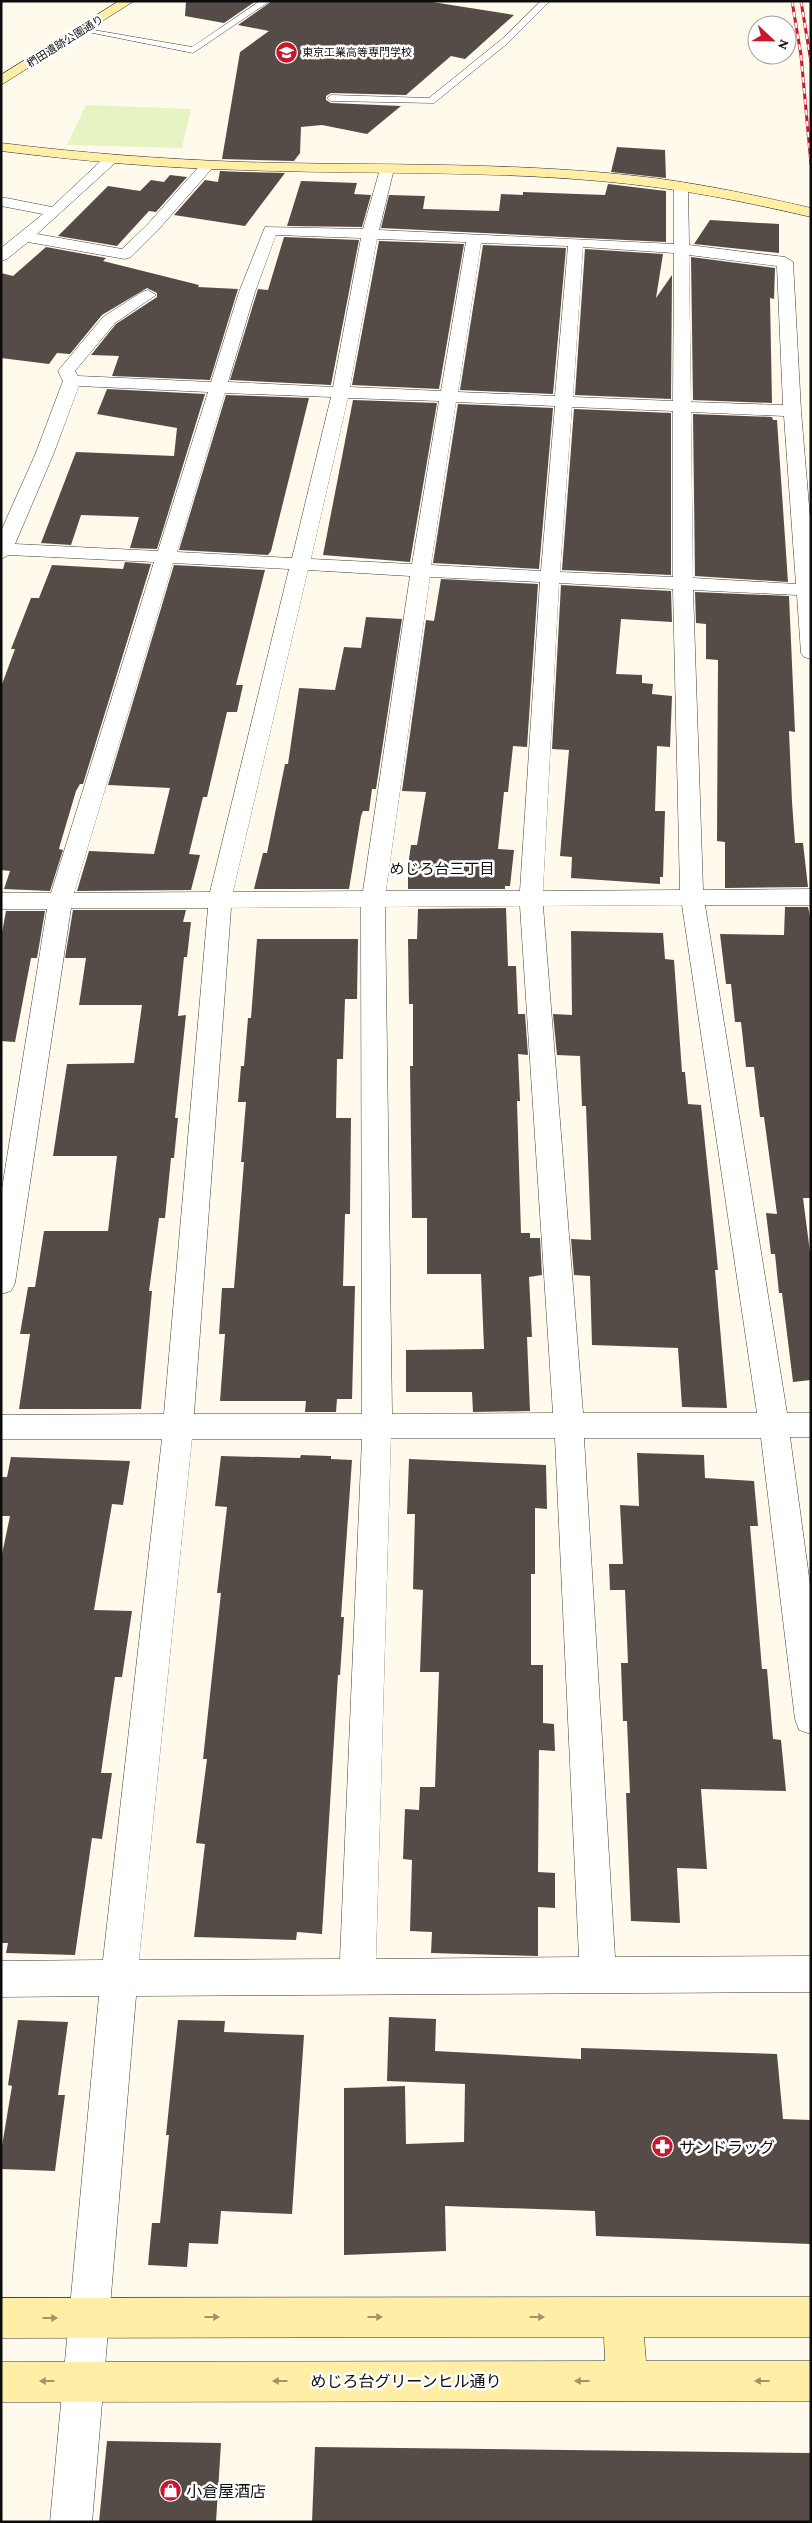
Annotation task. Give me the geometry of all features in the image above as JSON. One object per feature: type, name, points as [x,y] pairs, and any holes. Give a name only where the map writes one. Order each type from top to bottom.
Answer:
[{"type":"street","name":"椚田遺跡公園通り","points":[[1,81],[128,1]]},
{"type":"street","points":[[1,147],[107,163]]},
{"type":"street","points":[[1,155],[204,169],[386,172],[681,190],[805,215]]},
{"type":"street","points":[[1,256],[55,212],[107,163]]},
{"type":"street","points":[[25,237],[125,254],[153,227],[204,169]]},
{"type":"street","points":[[71,2522],[119,1979],[178,1427],[220,900],[341,392],[370,233],[386,172]]},
{"type":"street","points":[[681,190],[683,584],[692,898],[774,1425],[811,1719]]},
{"type":"street","points":[[1,201],[55,212]]},
{"type":"street","points":[[1,1283],[60,901],[218,387],[270,230],[576,242],[682,249],[785,262],[792,411],[811,653]]},
{"type":"street","points":[[358,1978],[376,1426],[373,899],[421,570],[474,238]]},
{"type":"street","points":[[576,242],[550,577],[531,899],[569,1426],[598,1976]]},
{"type":"street","points":[[72,381],[66,371],[109,320],[148,294]]},
{"type":"street","points":[[72,381],[792,411]]},
{"type":"street","points":[[72,381],[44,455],[2,551],[166,557],[806,590]]},
{"type":"street","points":[[1,901],[811,897]]},
{"type":"street","points":[[1,1427],[811,1425]]},
{"type":"street","points":[[1,1980],[811,1974]]},
{"type":"street","points":[[623,2317],[627,2381]]},
{"type":"street","points":[[1,2318],[811,2317]]},
{"type":"street","name":"めじろ台グリーンヒル通り","points":[[1,2382],[811,2381]]},
{"type":"lane","points":[[82,30],[193,50],[266,1]]},
{"type":"lane","points":[[331,98],[432,101],[505,41],[546,1]]},
{"type":"green space","points":[[86,105],[191,109],[182,148],[67,145]]},
{"type":"building","points":[[186,1],[256,1],[224,23],[185,16]]},
{"type":"building","points":[[272,1],[426,1],[514,15],[465,59],[451,56],[406,95],[331,93],[326,96],[326,100],[331,103],[401,106],[367,134],[322,125],[301,127],[300,153],[294,161],[222,159],[240,52],[269,31],[238,25]]},
{"type":"building","points":[[617,147],[665,150],[666,178],[611,172]]},
{"type":"building","points":[[220,171],[285,173],[245,226],[174,215],[205,180],[218,182]]},
{"type":"building","points":[[170,175],[187,177],[156,212],[149,211],[117,246],[58,236],[108,186],[140,191],[151,180],[164,182]]},
{"type":"building","points":[[301,181],[357,183],[354,194],[371,195],[362,227],[287,226]]},
{"type":"building","points":[[608,184],[666,191],[666,242],[381,228],[389,195],[425,196],[423,209],[499,211],[501,194],[523,195],[523,192],[605,195]]},
{"type":"building","points":[[710,220],[779,224],[779,253],[694,244]]},
{"type":"building","points":[[284,237],[359,240],[331,385],[230,380],[258,289],[268,290]]},
{"type":"building","points":[[379,241],[464,244],[439,389],[352,385]]},
{"type":"building","points":[[483,245],[566,248],[553,394],[460,390]]},
{"type":"building","points":[[46,247],[106,258],[103,261],[199,285],[198,287],[238,289],[210,380],[112,376],[119,356],[91,355],[116,324],[157,297],[157,293],[147,288],[102,315],[70,354],[57,353],[49,364],[1,358],[1,273],[13,276]]},
{"type":"building","points":[[585,249],[663,254],[656,298],[672,275],[671,399],[575,395]]},
{"type":"building","points":[[691,257],[775,268],[774,299],[770,298],[772,403],[693,400]]},
{"type":"building","points":[[107,389],[205,394],[157,549],[130,548],[139,517],[81,515],[71,545],[41,543],[76,452],[174,456],[177,428],[97,414]]},
{"type":"building","points":[[226,395],[309,398],[271,551],[268,555],[179,550]]},
{"type":"building","points":[[353,400],[437,403],[410,562],[323,555]]},
{"type":"building","points":[[458,404],[553,408],[539,569],[433,563]]},
{"type":"building","points":[[574,409],[671,413],[671,575],[562,570]]},
{"type":"building","points":[[693,414],[772,417],[773,420],[777,420],[788,582],[695,576]]},
{"type":"building","points":[[125,562],[151,564],[83,784],[80,784],[76,791],[59,849],[63,850],[50,891],[4,889],[10,871],[1,870],[1,687],[15,649],[11,649],[31,598],[39,598],[52,565],[123,569]]},
{"type":"building","points":[[174,565],[265,570],[236,685],[243,685],[237,712],[227,712],[207,797],[203,797],[189,854],[200,855],[191,890],[77,891],[89,851],[154,854],[170,788],[108,785]]},
{"type":"building","points":[[441,579],[538,584],[527,747],[513,746],[508,792],[504,792],[498,849],[514,850],[510,886],[505,886],[505,889],[408,889],[408,866],[411,845],[417,845],[426,792],[402,791],[426,620],[434,621]]},
{"type":"building","points":[[561,585],[671,591],[672,622],[621,619],[616,674],[642,675],[642,683],[653,684],[652,694],[672,696],[670,747],[657,746],[655,811],[665,811],[663,877],[660,877],[660,884],[571,878],[572,857],[560,856],[569,750],[552,749]]},
{"type":"building","points":[[695,592],[789,596],[795,732],[789,731],[792,802],[795,843],[803,843],[808,887],[725,888],[725,842],[717,841],[718,660],[706,659],[706,624],[696,623]]},
{"type":"building","points":[[366,617],[402,619],[376,789],[372,789],[369,811],[363,811],[361,816],[349,889],[254,889],[263,853],[267,853],[285,764],[288,764],[299,688],[335,690],[344,647],[361,648]]},
{"type":"building","points":[[785,907],[808,907],[811,921],[811,1198],[803,1198],[811,1260],[811,1380],[793,1382],[782,1293],[779,1293],[775,1254],[771,1254],[766,1213],[777,1214],[764,1117],[760,1117],[754,1067],[746,1067],[741,1022],[735,1022],[731,984],[726,984],[720,934],[784,935]]},
{"type":"building","points":[[506,908],[508,966],[516,966],[518,1014],[525,1014],[528,1055],[518,1054],[520,1101],[517,1101],[521,1233],[530,1233],[530,1238],[540,1238],[542,1275],[529,1277],[532,1337],[527,1337],[530,1411],[473,1412],[472,1392],[406,1392],[406,1350],[484,1349],[481,1274],[427,1274],[427,1218],[412,1218],[410,1066],[413,1066],[413,1004],[409,1004],[408,939],[417,939],[418,909]]},
{"type":"building","points":[[73,910],[186,910],[183,922],[191,922],[187,957],[184,957],[178,1016],[186,1015],[175,1118],[178,1118],[174,1158],[171,1158],[165,1218],[159,1218],[149,1291],[152,1291],[141,1409],[19,1409],[30,1334],[20,1334],[28,1287],[35,1287],[44,1231],[108,1231],[117,1156],[53,1156],[67,1064],[134,1063],[142,1005],[79,1005],[86,958],[65,958]]},
{"type":"building","points":[[6,911],[45,911],[37,958],[31,958],[15,1042],[1,1041],[1,938]]},
{"type":"building","points":[[571,931],[663,933],[665,959],[674,960],[682,1072],[685,1072],[688,1104],[701,1105],[718,1270],[715,1270],[727,1408],[682,1407],[678,1348],[592,1345],[590,1276],[574,1275],[571,1239],[591,1240],[586,1106],[582,1106],[580,1056],[557,1055],[553,1014],[572,1015]]},
{"type":"building","points":[[257,939],[358,939],[357,999],[345,999],[343,1059],[337,1059],[336,1118],[351,1118],[350,1214],[345,1214],[343,1286],[355,1286],[352,1399],[337,1399],[336,1412],[305,1412],[306,1401],[220,1401],[225,1334],[219,1334],[222,1288],[234,1288],[244,1162],[241,1162],[246,1102],[238,1102],[241,1066],[244,1066],[248,1018],[251,1018]]},
{"type":"building","points":[[637,1453],[704,1455],[705,1478],[754,1481],[758,1526],[750,1526],[762,1669],[767,1669],[773,1739],[781,1740],[786,1791],[701,1789],[707,1869],[677,1868],[680,1923],[631,1921],[626,1793],[630,1793],[627,1721],[623,1721],[621,1663],[628,1663],[625,1590],[610,1590],[609,1564],[623,1564],[620,1505],[639,1506]]},
{"type":"building","points":[[301,1455],[331,1456],[331,1459],[352,1460],[341,1617],[344,1617],[340,1675],[338,1675],[322,1934],[297,1932],[296,1940],[194,1937],[205,1844],[196,1843],[207,1759],[203,1759],[221,1593],[217,1593],[227,1507],[215,1506],[221,1456],[300,1458]]},
{"type":"building","points":[[11,1457],[130,1461],[123,1505],[112,1504],[94,1610],[132,1611],[122,1677],[115,1677],[101,1773],[112,1773],[102,1839],[92,1838],[75,1955],[6,1953],[8,1943],[1,1943],[1,1559],[10,1516],[1,1516],[1,1477],[7,1477]]},
{"type":"building","points":[[409,1459],[546,1465],[547,1509],[535,1508],[535,1574],[531,1574],[531,1665],[543,1665],[543,1723],[554,1724],[555,1751],[539,1750],[538,1872],[555,1873],[555,1908],[538,1907],[538,1956],[431,1953],[432,1932],[410,1931],[412,1860],[403,1859],[405,1809],[419,1810],[420,1787],[435,1787],[439,1672],[420,1672],[423,1590],[413,1589],[415,1514],[407,1514]]},
{"type":"building","points":[[389,2017],[436,2019],[435,2051],[581,2059],[581,2048],[777,2054],[783,2119],[811,2120],[811,2244],[596,2236],[595,2211],[445,2206],[446,2251],[344,2255],[344,2088],[405,2086],[406,2144],[464,2142],[465,2084],[387,2081]]},
{"type":"building","points":[[18,2020],[68,2022],[58,2095],[65,2095],[55,2171],[1,2169],[1,2152],[12,2086],[8,2085]]},
{"type":"building","points":[[178,2020],[225,2021],[224,2032],[304,2035],[292,2214],[221,2211],[218,2244],[189,2243],[187,2267],[148,2265],[152,2223],[160,2223],[169,2135],[166,2135]]},
{"type":"building","points":[[107,2441],[221,2443],[216,2522],[99,2522]]},
{"type":"building","points":[[315,2447],[811,2453],[811,2522],[312,2522]]},
{"type":"railway","points":[[792,1],[801,55],[811,164]]},
{"type":"railway","points":[[801,1],[811,62]]},
{"type":"place","name":"東京工業高等専門学校","points":[[286,52]]},
{"type":"place","name":"サンドラッグ","points":[[663,2147]]},
{"type":"place","name":"小倉屋酒店","points":[[170,2491]]},
{"type":"district","name":"めじろ台三丁目","points":[[442,869]]}]
